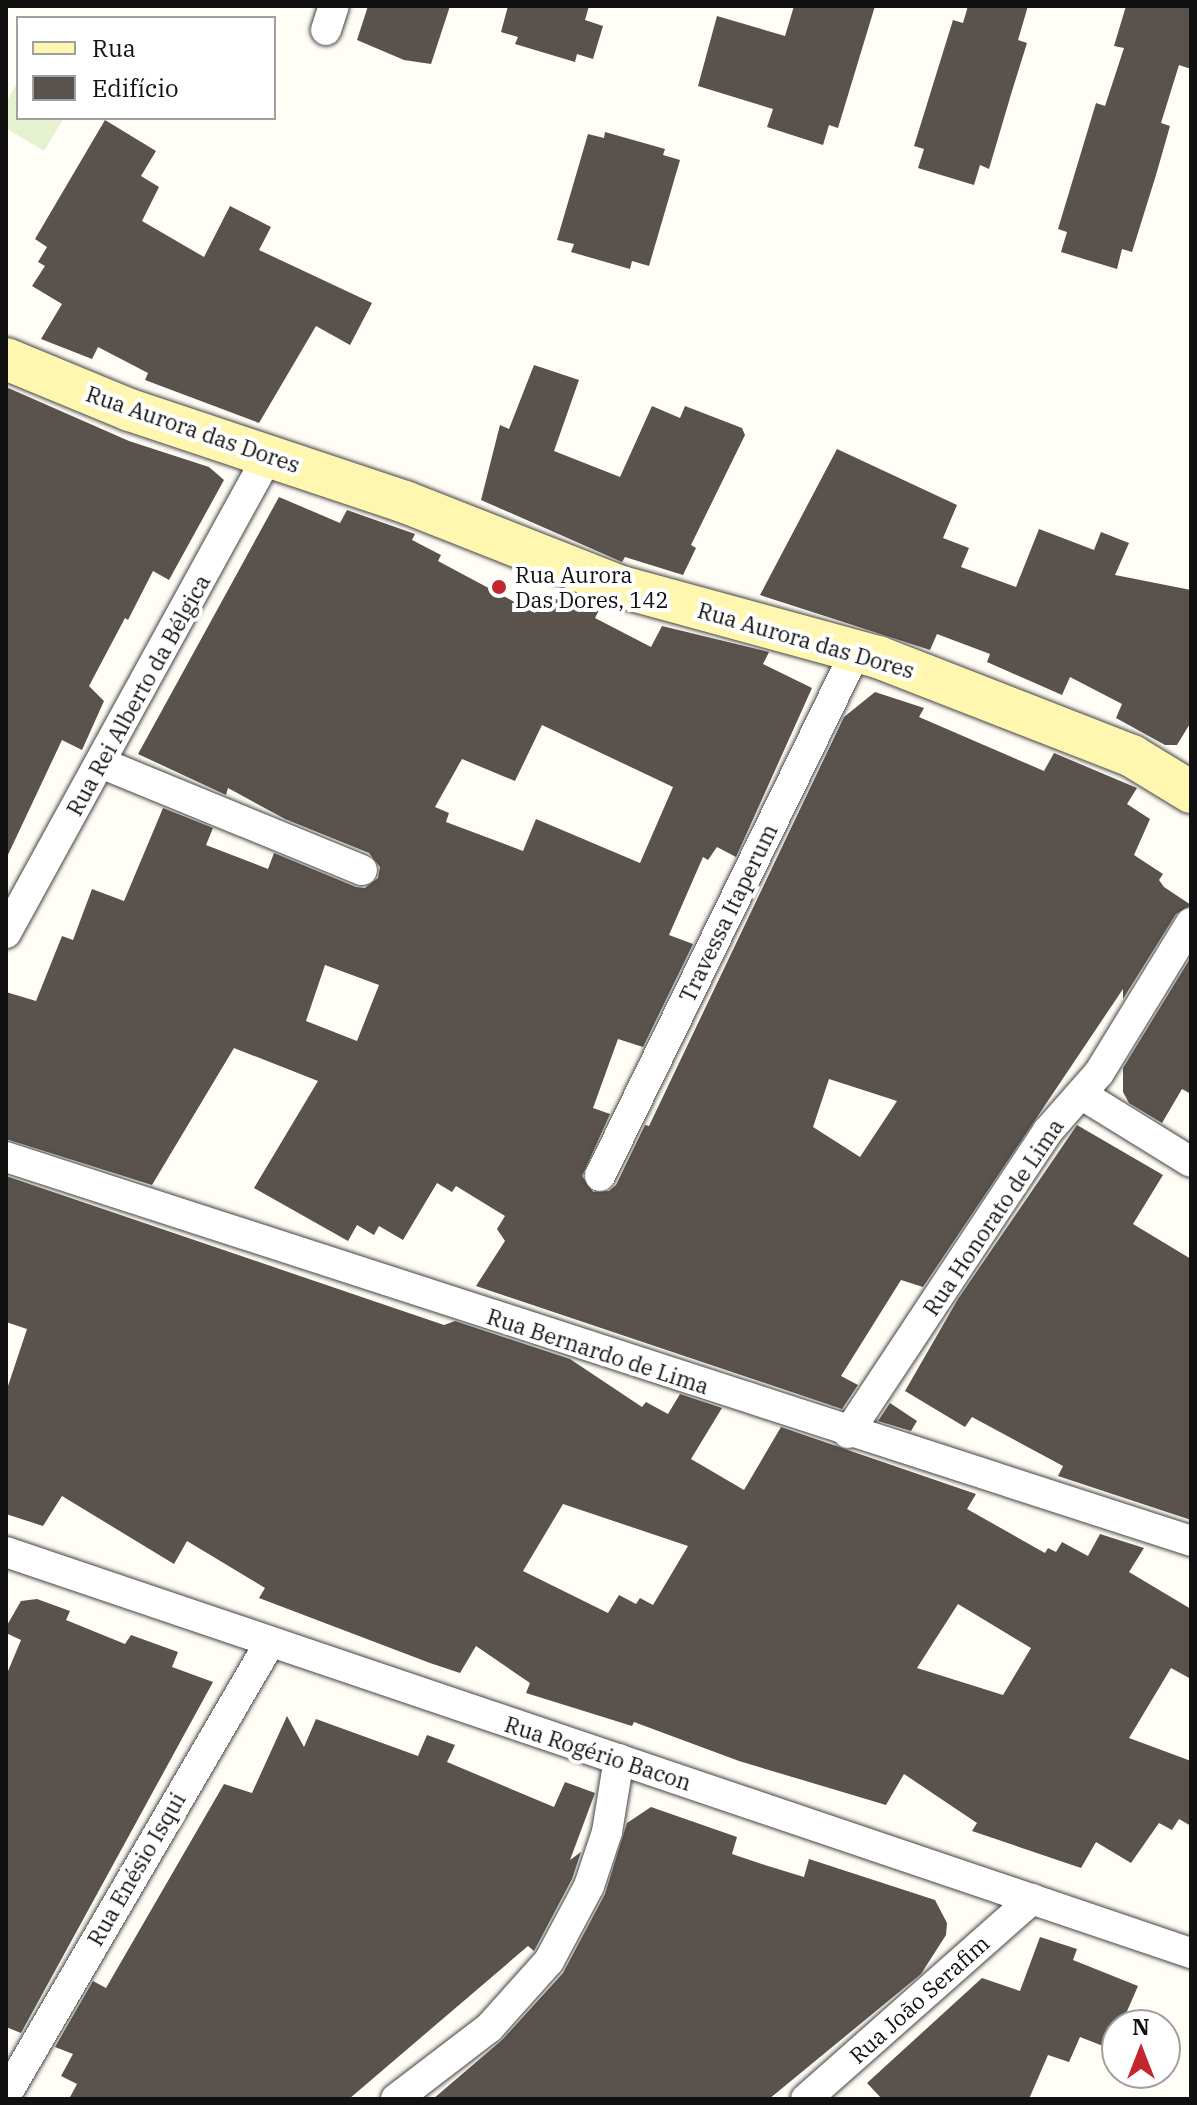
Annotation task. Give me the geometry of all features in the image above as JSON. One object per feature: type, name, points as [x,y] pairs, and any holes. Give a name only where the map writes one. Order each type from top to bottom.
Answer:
[{"type":"main road","name":"Rua Aurora das Dores","points":[[6,359],[130,410],[405,502],[618,586],[856,651],[1132,756],[1191,792]]},
{"type":"street","name":"Rua Rei Alberto da Bélgica","points":[[6,933],[268,456]]},
{"type":"street","name":"Travessa Itaperum","points":[[600,1176],[856,651]]},
{"type":"street","points":[[101,763],[362,870]]},
{"type":"street","name":"Rua Honorato de Lima","points":[[848,1433],[1048,1131],[1081,1094],[1157,985],[1191,923]]},
{"type":"street","points":[[1081,1094],[1191,1162]]},
{"type":"street","name":"Rua Bernardo de Lima","points":[[6,1157],[848,1433],[1191,1541]]},
{"type":"street","name":"Rua Rogério Bacon","points":[[9,1560],[619,1759],[1191,1953]]},
{"type":"street","name":"Rua Enésio Isqui","points":[[6,2095],[269,1644]]},
{"type":"street","points":[[396,2099],[489,2028],[549,1961],[589,1886],[607,1832],[619,1759]]},
{"type":"street","name":"Rua João Serafim","points":[[806,2099],[1032,1899]]},
{"type":"green space","points":[[16,85],[16,120],[63,120],[44,151],[6,128],[6,102]]},
{"type":"building","points":[[368,6],[450,6],[431,64],[404,60],[357,40]]},
{"type":"building","points":[[508,6],[589,6],[585,20],[603,26],[593,59],[577,54],[575,62],[515,44],[518,37],[501,32]]},
{"type":"building","points":[[794,6],[875,6],[838,128],[829,125],[823,145],[767,127],[773,109],[698,86],[717,16],[785,36]]},
{"type":"building","points":[[968,6],[1028,6],[1018,40],[1027,43],[989,169],[980,165],[974,185],[918,168],[924,149],[914,146],[953,20],[963,23]]},
{"type":"building","points":[[1126,6],[1191,6],[1191,69],[1179,65],[1161,123],[1170,126],[1156,175],[1132,252],[1122,249],[1117,269],[1061,252],[1067,232],[1058,229],[1096,103],[1105,106],[1124,48],[1114,46]]},
{"type":"building","points":[[105,120],[156,151],[141,176],[159,187],[142,221],[204,257],[230,206],[271,227],[259,250],[372,303],[350,345],[316,326],[259,423],[145,380],[148,373],[98,347],[92,359],[41,339],[62,304],[32,286],[45,266],[38,262],[47,247],[35,239]]},
{"type":"building","points":[[605,132],[665,149],[663,155],[680,160],[649,266],[632,261],[630,269],[571,252],[574,244],[557,240],[588,134],[604,138]]},
{"type":"building","points":[[534,365],[579,380],[554,451],[620,477],[652,406],[680,418],[685,406],[742,428],[745,435],[691,545],[696,548],[683,575],[625,557],[622,562],[481,500],[500,425],[509,429]]},
{"type":"building","points":[[6,387],[129,441],[209,467],[224,480],[169,580],[153,571],[128,620],[125,618],[89,686],[104,701],[82,750],[62,740],[6,859]]},
{"type":"building","points":[[837,449],[957,505],[943,538],[969,548],[961,567],[1016,587],[1039,529],[1094,550],[1101,532],[1129,543],[1115,575],[1191,590],[1191,722],[1177,745],[1165,745],[1116,718],[1122,704],[1070,677],[1062,695],[987,662],[990,654],[937,634],[930,650],[760,595]]},
{"type":"building","points":[[279,497],[340,523],[347,510],[415,534],[412,540],[441,555],[438,561],[535,613],[544,596],[599,610],[595,618],[651,647],[662,626],[769,652],[763,664],[812,688],[736,857],[717,847],[708,860],[703,857],[669,935],[693,944],[643,1047],[618,1039],[593,1108],[610,1114],[582,1176],[593,1192],[609,1191],[616,1185],[645,1125],[649,1126],[844,717],[875,692],[924,708],[919,717],[1044,771],[1054,753],[1137,788],[1127,804],[1150,819],[1134,855],[1163,874],[1159,880],[1164,887],[1191,905],[1176,914],[1123,999],[1123,989],[923,1287],[901,1280],[841,1376],[858,1385],[842,1409],[476,1286],[505,1241],[497,1229],[505,1216],[456,1186],[452,1192],[437,1183],[403,1240],[379,1226],[374,1235],[357,1225],[348,1241],[254,1188],[318,1081],[234,1048],[152,1185],[6,1139],[6,992],[36,1001],[62,936],[73,940],[92,889],[124,901],[163,808],[213,828],[206,845],[268,869],[274,853],[356,887],[365,888],[378,878],[380,867],[369,853],[285,819],[228,788],[226,795],[138,754]],"holes":[[[542,725],[673,787],[640,863],[536,819],[523,851],[446,822],[449,813],[435,807],[462,759],[515,781]],[[325,965],[379,985],[357,1041],[306,1021]],[[829,1079],[897,1101],[860,1157],[813,1127]]]},
{"type":"building","points":[[1191,957],[1191,1094],[1182,1089],[1162,1123],[1129,1103],[1123,1092],[1123,1068]]},
{"type":"building","points":[[1077,1125],[1163,1175],[1133,1224],[1191,1259],[1191,1520],[1058,1476],[1063,1466],[972,1417],[965,1427],[905,1391],[958,1299]]},
{"type":"building","points":[[6,1176],[444,1325],[455,1321],[570,1359],[642,1407],[646,1402],[668,1414],[680,1394],[722,1408],[691,1459],[744,1490],[781,1427],[976,1494],[967,1509],[1045,1553],[1048,1548],[1056,1552],[1062,1542],[1088,1556],[1100,1534],[1144,1548],[1129,1572],[1191,1609],[1191,1679],[1171,1668],[1129,1738],[1191,1761],[1191,1826],[1179,1819],[1172,1830],[1159,1823],[1131,1863],[1096,1842],[1081,1868],[972,1831],[977,1823],[904,1774],[886,1805],[739,1761],[634,1722],[632,1726],[526,1693],[530,1683],[476,1646],[460,1673],[430,1663],[259,1598],[265,1588],[187,1541],[174,1564],[62,1496],[43,1526],[6,1514],[6,1392],[27,1329],[6,1322]],"holes":[[[563,1504],[688,1546],[653,1605],[640,1598],[636,1604],[619,1595],[608,1613],[523,1571]],[[958,1604],[1031,1648],[1003,1695],[917,1668]]]},
{"type":"building","points":[[890,1403],[917,1421],[911,1431],[878,1421]]},
{"type":"building","points":[[37,1599],[70,1611],[66,1620],[125,1644],[131,1635],[178,1652],[172,1667],[213,1682],[21,2033],[6,2027],[6,1676],[21,1640],[6,1633],[6,1627],[21,1601]]},
{"type":"building","points":[[287,1716],[304,1747],[316,1719],[418,1756],[427,1735],[455,1745],[447,1762],[554,1807],[565,1782],[595,1793],[570,1860],[581,1852],[572,1879],[534,1951],[528,1946],[349,2099],[69,2099],[77,2084],[61,2076],[73,2054],[55,2047],[93,1981],[106,1988],[224,1784],[252,1793]]},
{"type":"building","points":[[651,1807],[737,1837],[732,1854],[768,1866],[804,1877],[809,1859],[935,1900],[947,1923],[946,1935],[921,1974],[769,2099],[433,2099],[502,2040],[563,1973],[605,1894],[627,1823]]},
{"type":"building","points":[[1040,1937],[1077,1949],[1073,1960],[1138,1986],[1128,2009],[1101,2009],[1101,2045],[1080,2037],[1069,2062],[1048,2055],[1029,2099],[882,2099],[867,2083],[982,1978],[1020,1991]]},
{"type":"place","name":"Rua Aurora Das Dores, 142","points":[[499,587]]}]
